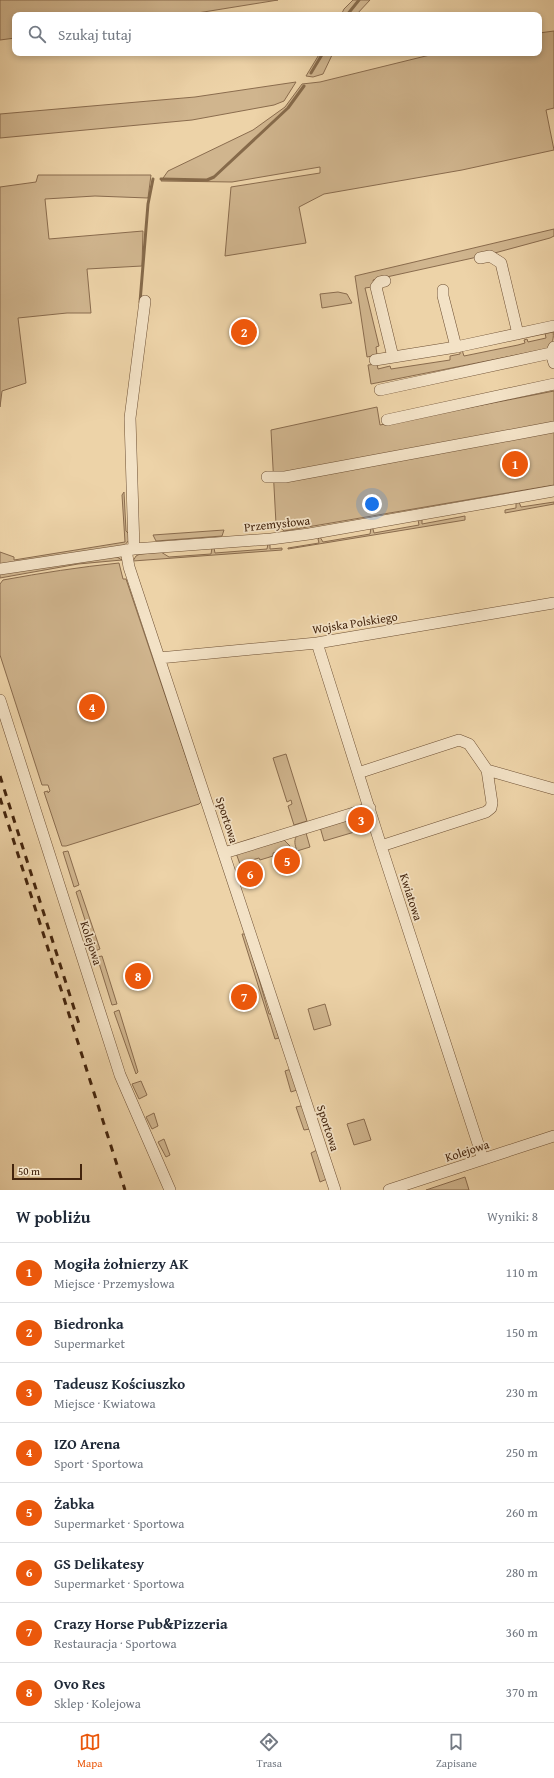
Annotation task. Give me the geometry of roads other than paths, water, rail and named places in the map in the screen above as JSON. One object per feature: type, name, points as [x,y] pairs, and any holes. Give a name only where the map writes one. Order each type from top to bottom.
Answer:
[{"type":"street","points":[[480,258],[490,256],[502,263],[518,334]]},
{"type":"street","points":[[385,281],[380,282],[376,287],[393,357]]},
{"type":"street","points":[[443,290],[443,296],[456,347]]},
{"type":"street","name":"Sportowa","points":[[145,301],[130,418],[129,567],[335,1190]]},
{"type":"street","points":[[375,360],[456,347],[554,326]]},
{"type":"street","points":[[380,390],[553,354]]},
{"type":"street","points":[[387,420],[554,384]]},
{"type":"street","points":[[267,477],[285,477],[554,427]]},
{"type":"street","name":"Przemysłowa","points":[[0,569],[130,549],[271,539],[308,534],[554,491]]},
{"type":"street","name":"Wojska Polskiego","points":[[159,658],[317,643],[554,603]]},
{"type":"street","name":"Kwiatowa","points":[[317,643],[381,846],[483,1159]]},
{"type":"street","name":"Kolejowa","points":[[0,700],[120,1074],[170,1190]]},
{"type":"street","points":[[358,773],[459,740],[469,744],[487,770],[492,802],[491,808],[486,812],[381,846]]},
{"type":"street","points":[[487,770],[554,789]]},
{"type":"street","points":[[224,852],[370,808]]},
{"type":"street","name":"Kolejowa","points":[[389,1190],[554,1136]]},
{"type":"waterway","points":[[349,12],[359,0]]},
{"type":"waterway","points":[[311,73],[321,56]]},
{"type":"waterway","points":[[161,179],[207,180],[214,177],[288,108],[304,86]]},
{"type":"waterway","points":[[140,302],[148,204],[153,179]]},
{"type":"railway","points":[[0,776],[80,1027]]},
{"type":"railway","points":[[0,798],[125,1190]]},
{"type":"place","name":"Biedronka","points":[[244,332]]},
{"type":"place","name":"Mogiła żołnierzy AK","points":[[515,464]]},
{"type":"place","name":"IZO Arena","points":[[92,707]]},
{"type":"place","name":"Tadeusz Kościuszko","points":[[361,820]]},
{"type":"place","name":"Żabka","points":[[287,861]]},
{"type":"place","name":"GS Delikatesy","points":[[250,874]]},
{"type":"place","name":"Ovo Res","points":[[138,976]]},
{"type":"place","name":"Crazy Horse Pub&Pizzeria","points":[[244,997]]}]
